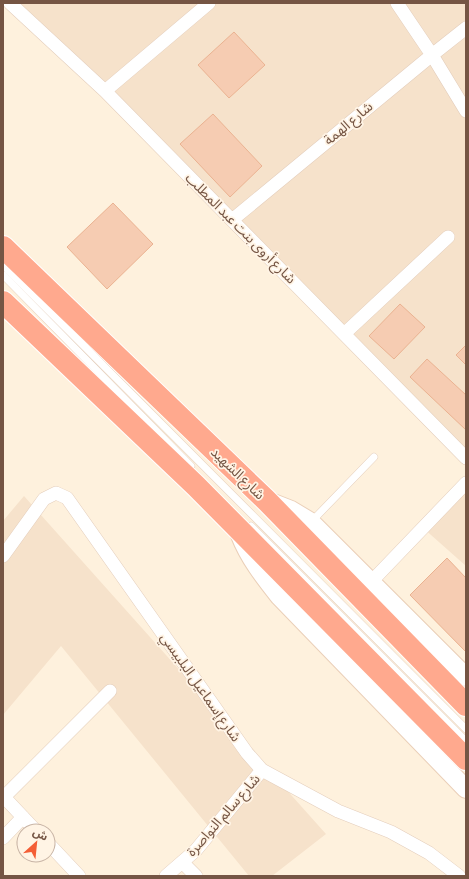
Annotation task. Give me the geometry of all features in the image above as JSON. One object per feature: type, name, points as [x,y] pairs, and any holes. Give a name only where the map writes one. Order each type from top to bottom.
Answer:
[{"type":"highway","name":"شارع الشهيد","points":[[3,247],[266,500],[466,705]]},
{"type":"highway","points":[[3,302],[241,523],[466,759]]},
{"type":"street","name":"شارع أروى بنت عبد المطلب","points":[[10,3],[105,91],[466,458]]},
{"type":"street","points":[[105,91],[209,3]]},
{"type":"street","points":[[397,3],[432,55],[466,111]]},
{"type":"street","name":"شارع الهمة","points":[[232,220],[466,28]]},
{"type":"street","points":[[344,334],[448,237]]},
{"type":"street","points":[[371,582],[466,483]]},
{"type":"street","name":"شارع إسماعيل البلبيسي","points":[[3,556],[44,499],[56,493],[68,498],[247,753],[262,770],[338,811],[391,832],[429,853],[459,876]]},
{"type":"street","points":[[266,500],[291,510],[310,522],[466,677]]},
{"type":"street","points":[[241,523],[248,552],[279,596],[466,789]]},
{"type":"street","points":[[29,823],[4,797],[110,691]]},
{"type":"street","name":"شارع سالم النواصرة","points":[[166,876],[196,850],[262,770]]},
{"type":"street","points":[[3,838],[23,817]]},
{"type":"street","points":[[56,852],[79,876]]},
{"type":"street","points":[[182,862],[196,876]]},
{"type":"lane","points":[[3,265],[466,729]]},
{"type":"lane","points":[[3,275],[194,469]]},
{"type":"lane","points":[[310,522],[374,457]]},
{"type":"lane","points":[[241,523],[466,741]]},
{"type":"shaded area","points":[[18,3],[466,3],[466,449]]},
{"type":"shaded area","points":[[466,475],[466,566],[422,527]]},
{"type":"shaded area","points":[[24,496],[326,834],[272,876],[249,876],[61,646],[3,715],[3,521]]},
{"type":"building","points":[[234,32],[265,65],[229,98],[198,65]]},
{"type":"building","points":[[213,114],[262,166],[230,197],[180,144]]},
{"type":"building","points":[[113,203],[153,244],[107,289],[67,247]]},
{"type":"building","points":[[400,304],[425,327],[394,359],[369,336]]},
{"type":"building","points":[[466,345],[466,365],[456,355]]},
{"type":"building","points":[[427,359],[466,395],[466,430],[410,377]]},
{"type":"building","points":[[447,558],[466,578],[466,652],[410,595]]}]
